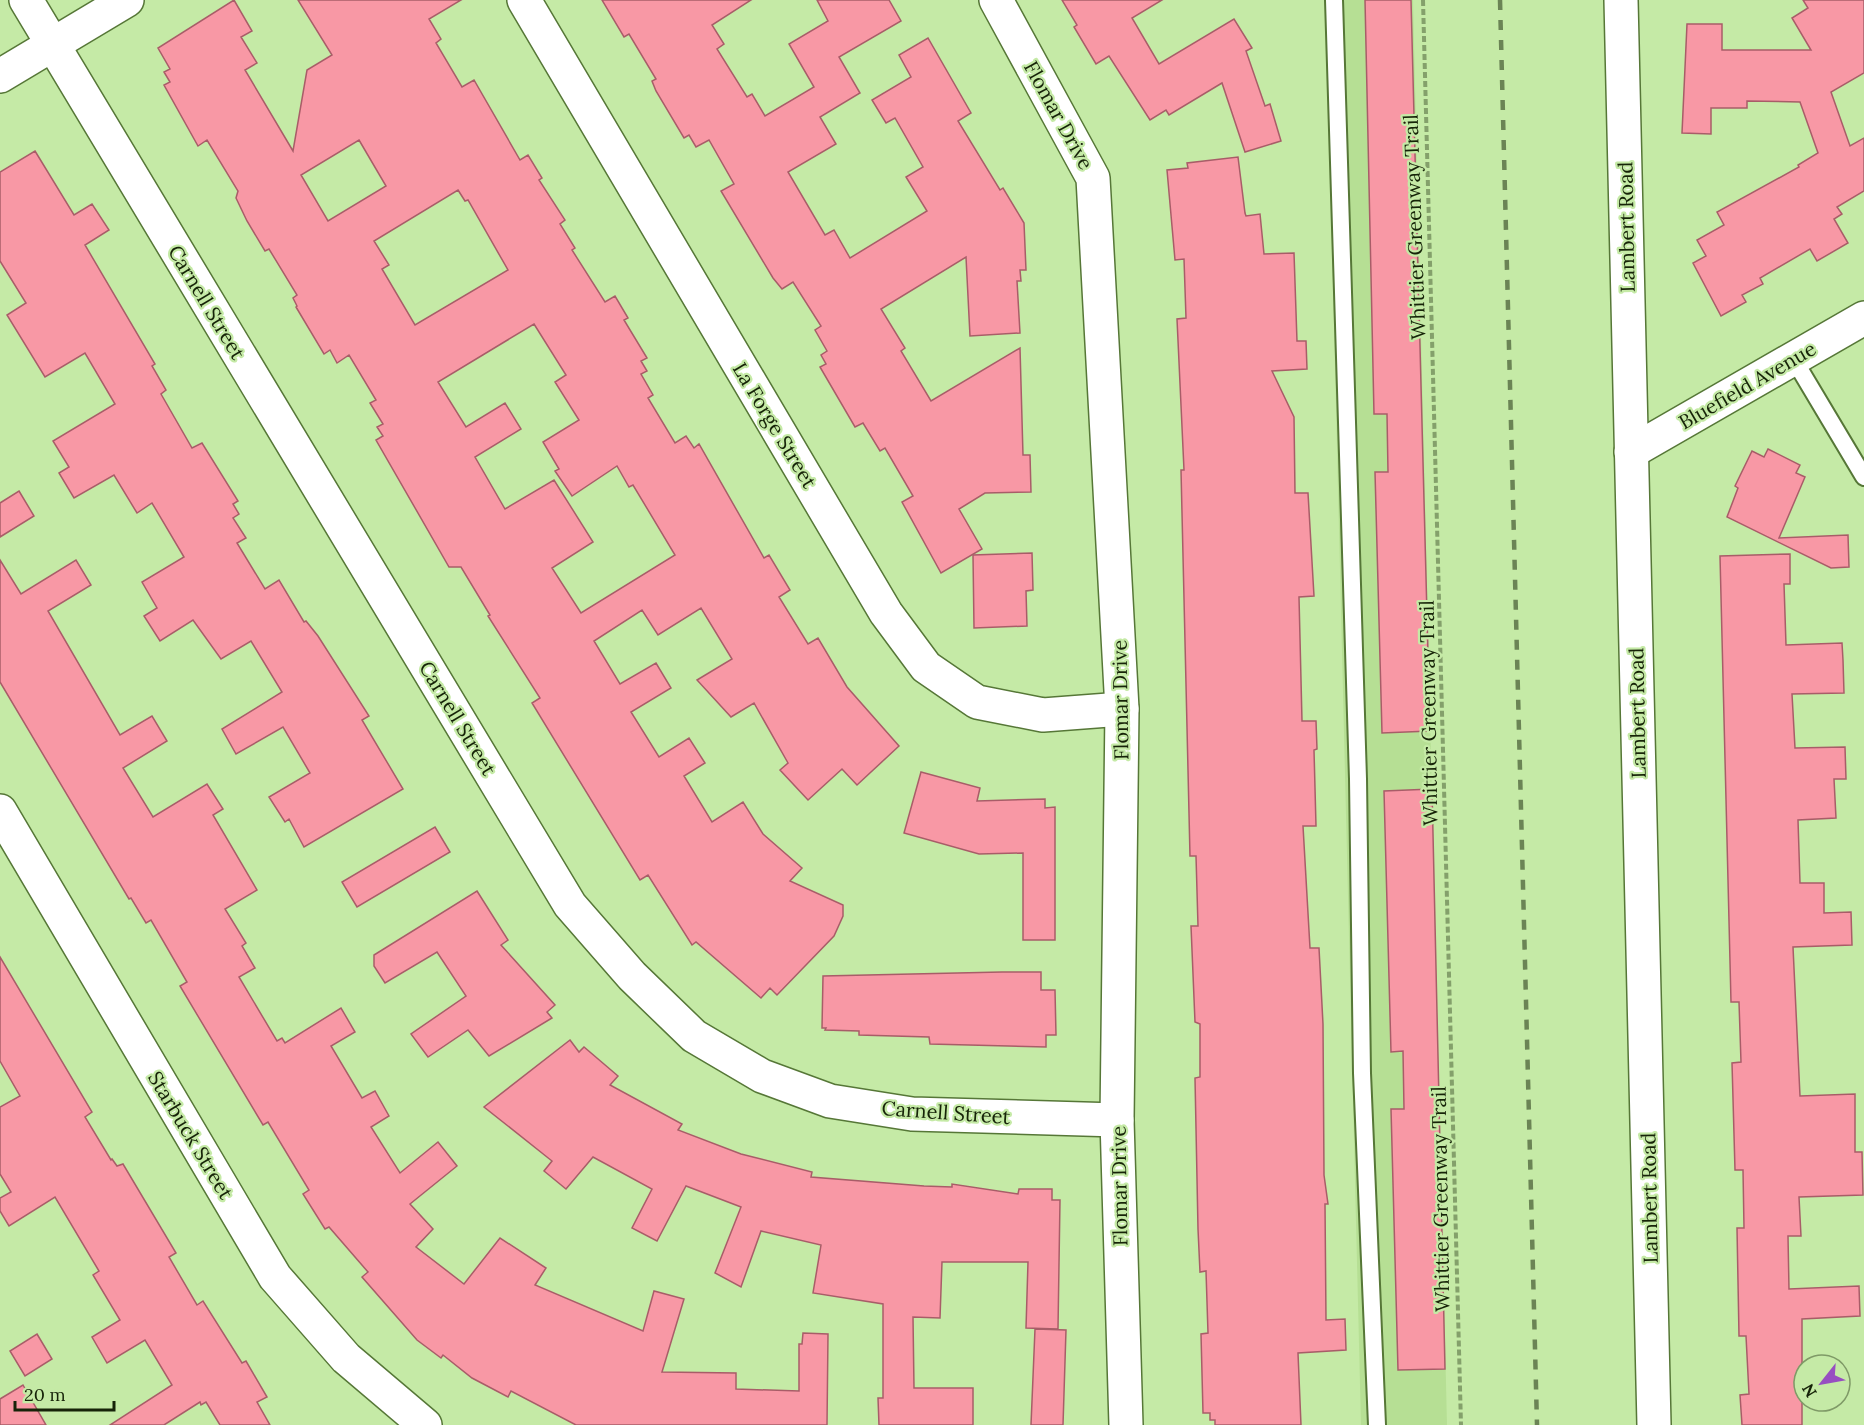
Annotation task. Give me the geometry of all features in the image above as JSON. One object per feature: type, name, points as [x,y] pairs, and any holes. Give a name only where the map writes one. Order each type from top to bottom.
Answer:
[{"type":"street","name":"Carnell Street","points":[[26,0],[570,905],[632,976],[694,1036],[762,1076],[830,1101],[912,1114],[1117,1120]]},
{"type":"street","points":[[0,76],[127,0]]},
{"type":"street","name":"La Forge Street","points":[[524,0],[886,613],[926,667],[977,702],[1043,715],[1122,709]]},
{"type":"street","name":"Flomar Drive","points":[[996,0],[1094,178],[1122,709],[1117,1120],[1126,1425]]},
{"type":"street","name":"Lambert Road","points":[[1621,0],[1654,1425]]},
{"type":"street","name":"Bluefield Avenue","points":[[1631,452],[1864,318]]},
{"type":"street","name":"Starbuck Street","points":[[0,811],[275,1277],[346,1358],[425,1425]]},
{"type":"lane","points":[[1334,0],[1358,768],[1362,1073],[1377,1425]]},
{"type":"lane","points":[[1793,358],[1864,477]]},
{"type":"path","name":"Whittier Greenway Trail","points":[[1423,0],[1461,1425]]},
{"type":"shaded area","points":[[1326,0],[1413,0],[1447,1425],[1361,1425]]},
{"type":"building","points":[[234,0],[252,31],[241,37],[257,63],[245,70],[293,151],[307,70],[332,55],[298,0],[461,0],[429,19],[441,39],[436,43],[462,87],[474,80],[520,160],[528,155],[542,178],[539,180],[565,220],[560,224],[575,248],[572,250],[605,302],[615,296],[628,318],[624,320],[647,358],[641,361],[647,371],[641,374],[653,395],[648,398],[675,443],[686,436],[694,448],[699,444],[764,558],[769,555],[790,590],[779,597],[808,644],[818,638],[847,687],[899,746],[857,785],[842,769],[808,800],[780,770],[788,763],[754,703],[731,717],[697,680],[732,659],[701,608],[658,635],[642,610],[594,641],[620,684],[656,663],[671,688],[631,712],[659,757],[689,738],[705,763],[684,776],[712,822],[743,802],[763,834],[802,868],[790,881],[843,905],[843,916],[834,936],[777,995],[770,988],[761,998],[696,942],[692,945],[648,875],[640,880],[532,703],[540,698],[488,616],[490,615],[461,567],[449,567],[376,440],[383,436],[377,427],[383,424],[370,403],[376,400],[349,355],[337,363],[330,350],[324,354],[296,307],[293,298],[297,295],[269,249],[265,251],[247,221],[236,198],[238,191],[207,140],[198,146],[164,85],[170,82],[164,72],[170,69],[158,48]],"holes":[[[359,140],[386,186],[328,221],[301,175]],[[458,190],[465,201],[468,200],[508,270],[415,325],[382,269],[389,265],[374,241]],[[534,324],[566,375],[555,382],[579,420],[543,442],[559,469],[555,471],[572,496],[617,466],[629,487],[633,485],[675,555],[581,613],[552,568],[593,542],[554,480],[505,509],[475,457],[521,429],[505,403],[466,427],[438,382]]]},
{"type":"building","points":[[602,0],[751,0],[712,25],[724,44],[717,49],[747,97],[752,94],[765,116],[814,87],[789,44],[828,21],[817,0],[889,0],[901,21],[839,57],[860,93],[820,117],[836,144],[788,172],[825,235],[834,230],[850,258],[927,211],[906,177],[923,167],[895,118],[886,123],[872,100],[911,77],[899,55],[928,38],[971,113],[958,121],[1000,190],[1003,188],[1024,223],[1026,270],[1020,270],[1021,281],[1017,281],[1020,333],[970,336],[966,257],[881,309],[905,348],[901,351],[931,401],[1020,348],[1023,455],[1030,455],[1031,492],[985,493],[959,509],[982,549],[941,573],[902,502],[913,496],[885,448],[880,451],[863,423],[855,427],[820,367],[826,364],[821,355],[827,351],[815,330],[821,326],[793,282],[782,289],[773,278],[721,191],[734,184],[709,140],[696,147],[689,135],[684,138],[656,91],[652,81],[656,79],[629,34],[624,37]]},
{"type":"building","points":[[1062,0],[1162,0],[1132,18],[1159,64],[1234,19],[1252,48],[1246,51],[1265,106],[1270,104],[1281,141],[1245,152],[1222,83],[1169,115],[1166,110],[1150,120],[1109,56],[1096,64],[1074,27],[1077,25]]},
{"type":"building","points":[[1365,0],[1411,0],[1430,731],[1382,733],[1375,472],[1388,472],[1387,414],[1374,414]]},
{"type":"building","points":[[1803,0],[1864,0],[1864,73],[1831,92],[1850,146],[1864,138],[1864,191],[1837,207],[1842,214],[1834,219],[1848,243],[1817,261],[1810,249],[1760,278],[1763,284],[1742,295],[1746,302],[1721,316],[1693,263],[1706,256],[1697,240],[1724,225],[1717,212],[1799,167],[1798,165],[1818,153],[1800,102],[1747,101],[1747,108],[1711,108],[1711,134],[1682,133],[1687,24],[1722,24],[1722,50],[1811,50],[1792,18],[1808,8]]},
{"type":"building","points":[[35,151],[74,215],[92,204],[109,230],[85,245],[155,364],[152,366],[166,390],[161,394],[192,448],[202,443],[238,501],[233,504],[239,514],[233,518],[246,538],[237,543],[265,589],[279,580],[304,622],[306,621],[318,636],[369,716],[362,720],[403,789],[304,847],[289,819],[285,822],[269,797],[310,773],[283,727],[236,754],[222,729],[282,692],[251,641],[221,659],[193,620],[160,641],[144,616],[157,608],[142,582],[184,557],[152,503],[137,513],[114,475],[74,498],[59,473],[69,467],[53,441],[115,404],[85,353],[45,377],[7,315],[26,303],[0,261],[0,172]]},
{"type":"building","points":[[1238,157],[1245,213],[1246,216],[1260,214],[1264,254],[1294,253],[1297,341],[1306,341],[1307,369],[1272,371],[1294,417],[1295,493],[1308,493],[1314,596],[1299,597],[1302,721],[1316,721],[1317,749],[1314,750],[1316,826],[1303,826],[1310,948],[1319,948],[1323,1024],[1324,1175],[1328,1204],[1325,1204],[1326,1320],[1345,1319],[1346,1350],[1298,1353],[1301,1425],[1215,1425],[1215,1420],[1210,1420],[1210,1413],[1203,1413],[1201,1334],[1208,1333],[1206,1271],[1200,1272],[1198,1229],[1195,1078],[1200,1077],[1200,1024],[1195,1022],[1191,926],[1198,926],[1196,856],[1190,856],[1181,470],[1184,470],[1177,319],[1186,318],[1184,259],[1175,260],[1167,170],[1188,168],[1187,163]]},
{"type":"building","points":[[1768,449],[1800,465],[1796,473],[1805,477],[1779,538],[1848,535],[1849,567],[1831,568],[1727,517],[1738,488],[1735,486],[1752,451],[1764,457]]},
{"type":"building","points":[[19,491],[34,516],[0,537],[0,503]]},
{"type":"building","points":[[1032,553],[1033,590],[1026,591],[1027,626],[974,628],[973,555]]},
{"type":"building","points":[[1790,554],[1790,584],[1784,584],[1786,645],[1842,643],[1844,693],[1792,694],[1795,748],[1845,747],[1846,779],[1834,779],[1836,818],[1798,820],[1800,883],[1824,883],[1824,913],[1851,912],[1852,945],[1793,947],[1800,1096],[1855,1094],[1855,1152],[1862,1152],[1863,1195],[1799,1197],[1801,1236],[1788,1236],[1789,1289],[1859,1286],[1860,1316],[1802,1319],[1802,1353],[1792,1353],[1792,1413],[1802,1413],[1802,1425],[1742,1425],[1740,1395],[1749,1394],[1746,1336],[1739,1336],[1737,1228],[1744,1228],[1743,1170],[1735,1170],[1732,1063],[1741,1062],[1739,1002],[1731,1002],[1720,556]]},
{"type":"building","points":[[0,560],[21,594],[76,560],[91,585],[48,611],[120,735],[152,716],[167,741],[123,768],[153,817],[207,784],[223,809],[213,815],[257,890],[225,909],[246,943],[242,946],[255,968],[239,977],[277,1041],[282,1038],[285,1043],[341,1008],[355,1032],[331,1046],[362,1098],[375,1091],[389,1116],[371,1127],[400,1173],[438,1142],[457,1166],[410,1204],[433,1229],[416,1247],[464,1284],[500,1238],[546,1268],[535,1285],[643,1331],[654,1291],[684,1299],[662,1372],[736,1373],[736,1389],[799,1391],[799,1344],[802,1344],[803,1333],[828,1334],[827,1425],[576,1425],[511,1391],[508,1397],[472,1378],[443,1355],[441,1358],[417,1340],[362,1277],[368,1272],[329,1227],[325,1229],[303,1194],[309,1190],[268,1122],[263,1125],[180,986],[187,982],[151,920],[146,923],[131,898],[129,899],[0,682]]},
{"type":"building","points":[[921,772],[980,788],[977,801],[1045,799],[1045,808],[1055,807],[1055,940],[1023,940],[1023,853],[979,854],[904,833]]},
{"type":"building","points":[[1432,789],[1445,1369],[1398,1370],[1391,1109],[1404,1109],[1403,1051],[1391,1052],[1384,791]]},
{"type":"building","points":[[435,827],[450,852],[357,907],[342,882]]},
{"type":"building","points":[[477,891],[508,940],[501,945],[555,1005],[547,1012],[552,1018],[489,1056],[468,1030],[428,1057],[411,1034],[466,996],[437,952],[385,983],[374,966],[374,955]]},
{"type":"building","points":[[0,957],[92,1112],[85,1117],[111,1160],[117,1166],[123,1164],[176,1253],[169,1257],[197,1305],[203,1301],[242,1363],[246,1361],[267,1397],[257,1402],[270,1425],[220,1425],[206,1402],[201,1405],[200,1402],[164,1425],[110,1425],[172,1385],[145,1340],[107,1363],[92,1337],[120,1320],[93,1275],[99,1271],[55,1197],[9,1226],[0,1211],[0,1198],[11,1192],[0,1174],[0,1107],[20,1096],[0,1061]]},
{"type":"building","points":[[1041,972],[1041,990],[1055,990],[1056,1035],[1046,1035],[1046,1047],[930,1044],[929,1037],[859,1035],[859,1031],[822,1028],[823,976]]},
{"type":"building","points":[[570,1040],[579,1052],[584,1047],[618,1076],[610,1085],[682,1124],[678,1130],[741,1154],[812,1172],[811,1177],[924,1186],[952,1187],[952,1184],[1018,1194],[1019,1189],[1052,1189],[1052,1200],[1060,1200],[1058,1329],[1026,1328],[1028,1262],[942,1262],[940,1318],[913,1317],[914,1388],[973,1388],[973,1425],[879,1425],[878,1398],[883,1398],[883,1304],[813,1293],[821,1245],[761,1231],[741,1287],[715,1273],[741,1207],[686,1186],[657,1241],[632,1228],[652,1189],[593,1157],[566,1189],[544,1171],[552,1161],[484,1107]]},
{"type":"building","points":[[1035,1329],[1066,1330],[1063,1425],[1031,1425]]},
{"type":"building","points":[[37,1334],[52,1359],[25,1376],[10,1351]]},
{"type":"building","points":[[23,1385],[46,1425],[0,1425],[0,1399]]},
{"type":"railway","points":[[1500,0],[1537,1425]]}]
